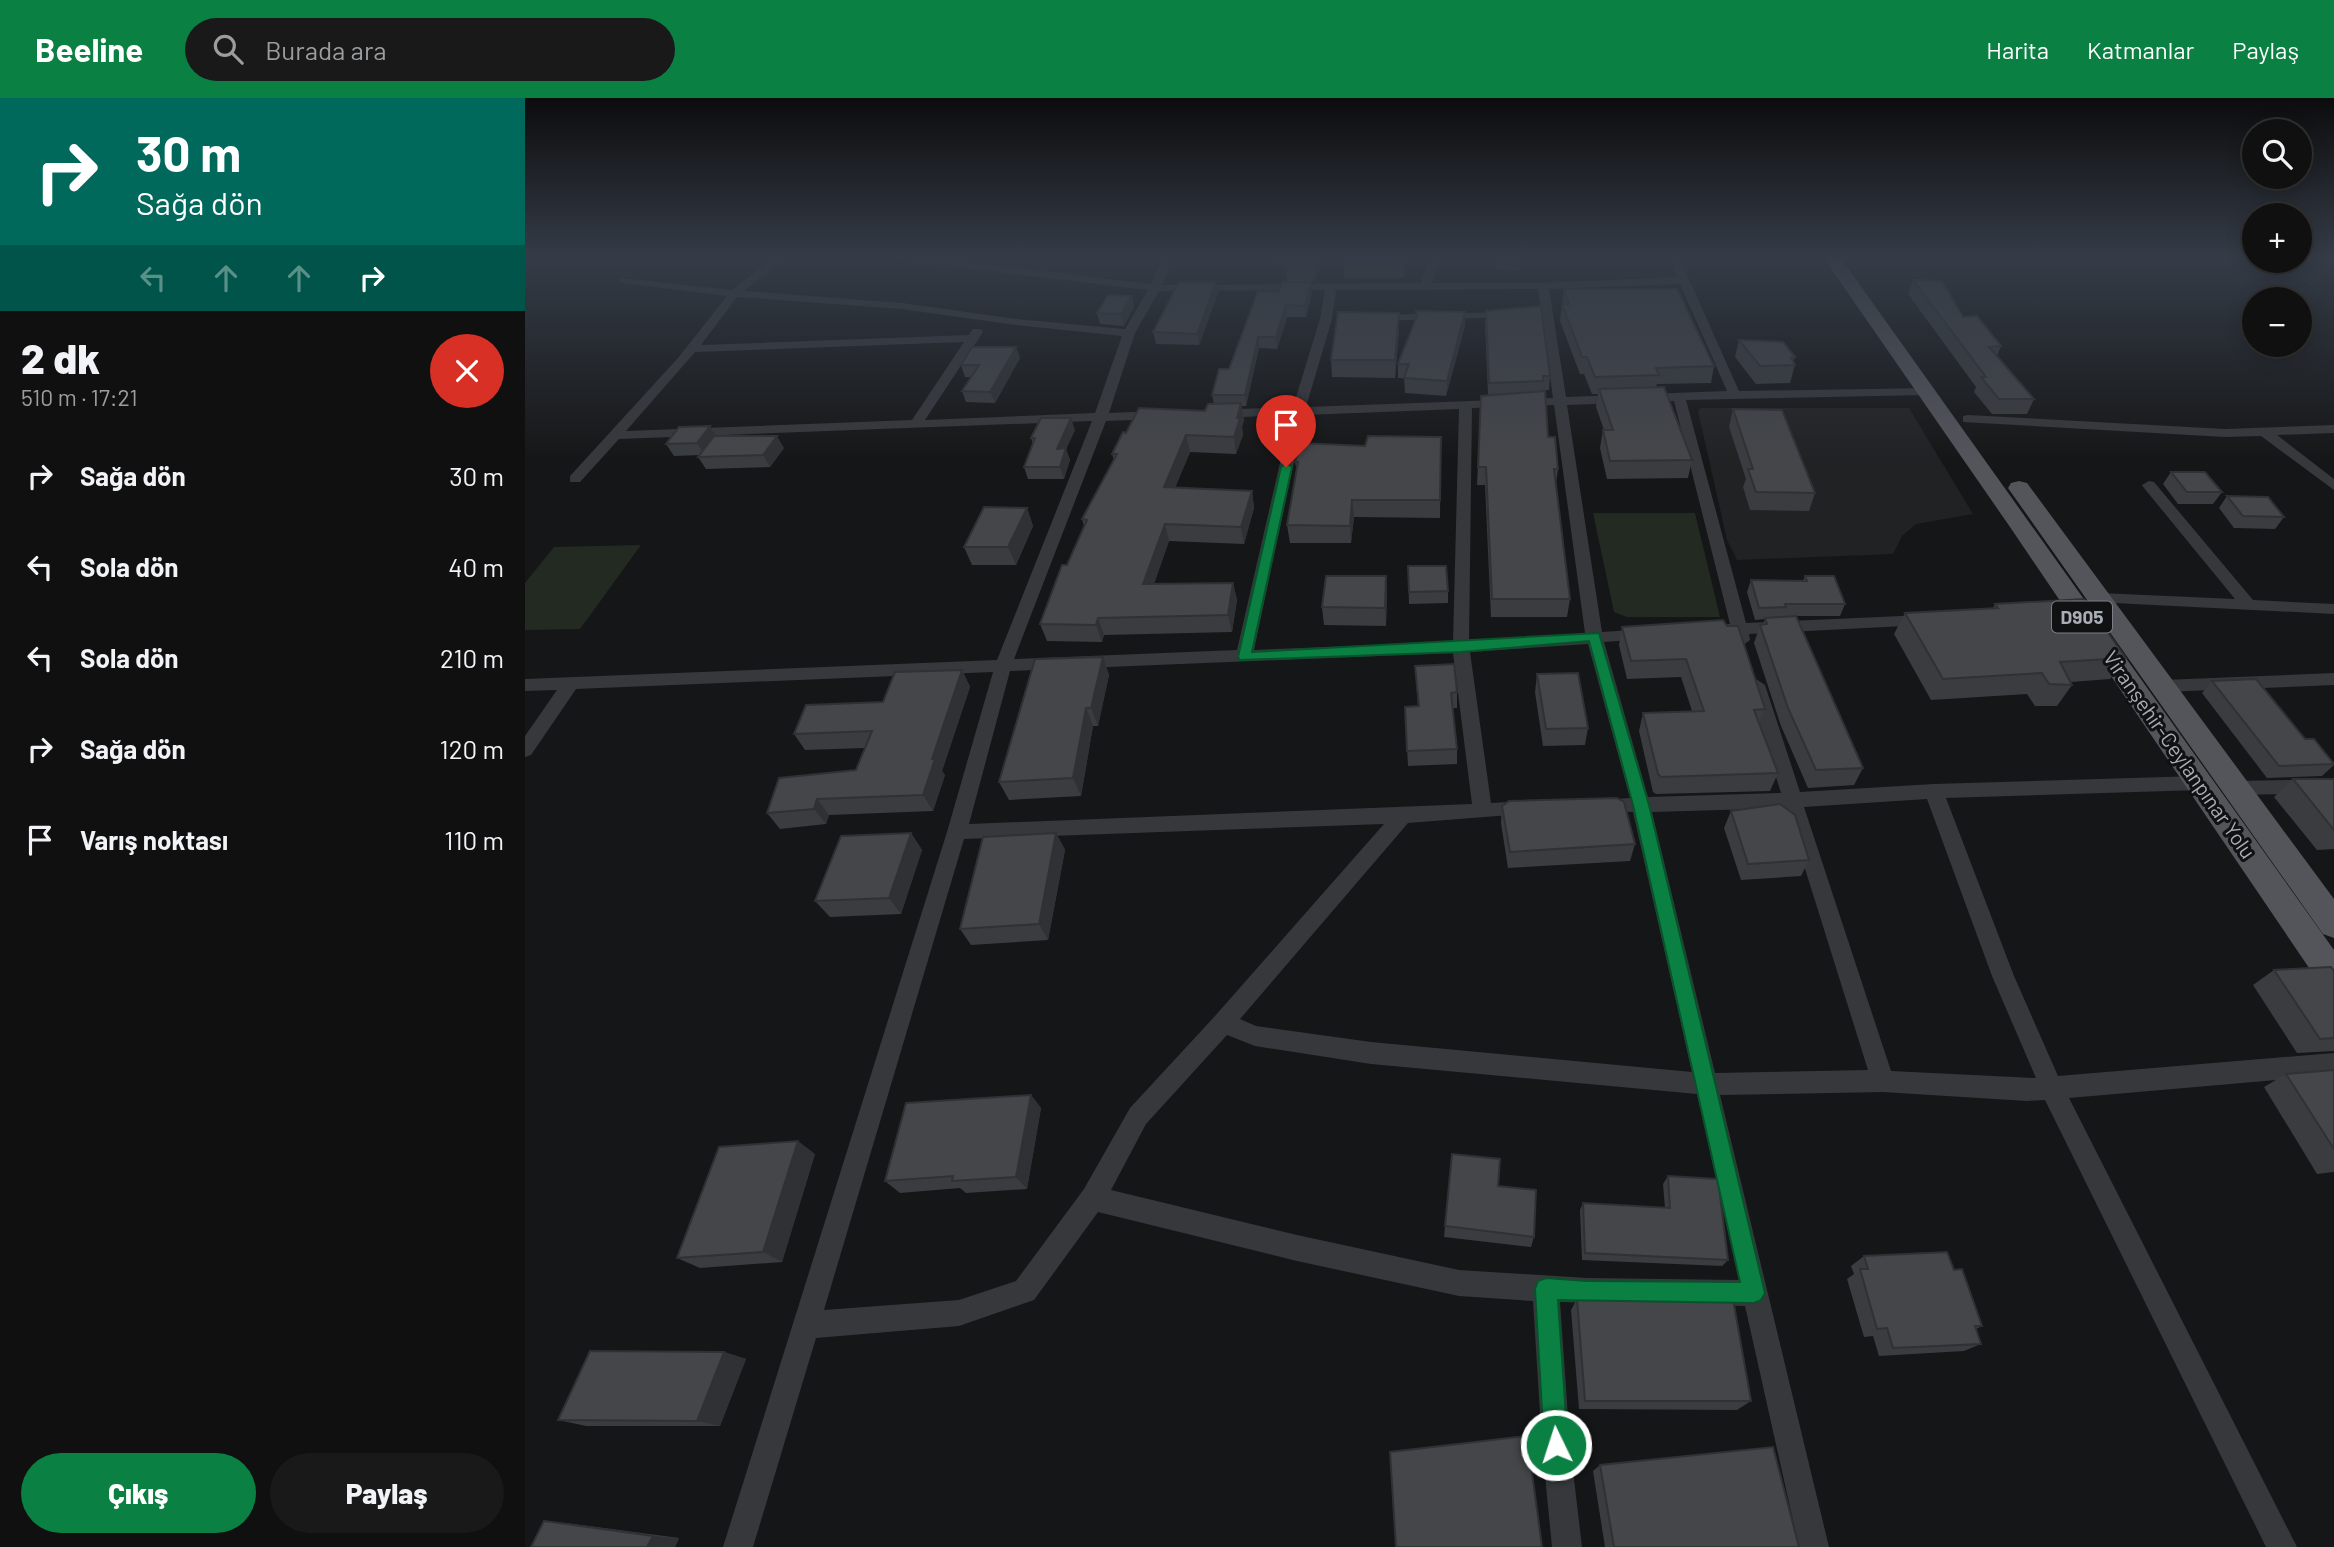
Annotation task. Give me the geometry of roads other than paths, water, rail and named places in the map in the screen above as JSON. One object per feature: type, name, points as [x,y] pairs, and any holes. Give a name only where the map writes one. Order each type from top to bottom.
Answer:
[{"type":"main road","name":"Viranşehir-Ceylanpınar Yolu","points":[[1879,325],[1927,391],[2073,614],[2199,783],[2334,977]]},
{"type":"main road","name":"Viranşehir-Ceylanpınar Yolu","points":[[1898,325],[2334,924]]},
{"type":"street","points":[[575,479],[710,325]]},
{"type":"street","points":[[916,424],[981,325]]},
{"type":"street","points":[[1049,325],[1129,333]]},
{"type":"street","points":[[737,1547],[957,832],[1004,664],[1024,619],[1134,325]]},
{"type":"street","points":[[1244,657],[1298,412],[1331,325]]},
{"type":"street","points":[[1543,325],[1561,401],[1594,636],[1641,805],[1814,1547]]},
{"type":"street","points":[[1704,325],[1735,395]]},
{"type":"street","points":[[691,349],[972,338]]},
{"type":"street","points":[[1206,414],[1735,395],[1927,391]]},
{"type":"street","points":[[1679,397],[1738,629],[1883,1081]]},
{"type":"street","points":[[1466,405],[1461,647],[1482,809]]},
{"type":"street","points":[[615,435],[1167,415]]},
{"type":"street","points":[[1968,419],[2225,433],[2334,429]]},
{"type":"street","points":[[2265,432],[2334,486]]},
{"type":"street","points":[[2149,485],[2249,606]]},
{"type":"street","points":[[2099,598],[2333,610]]},
{"type":"street","points":[[1699,631],[1943,620]]},
{"type":"street","points":[[525,685],[1004,664],[1244,657],[1461,647],[1660,633]]},
{"type":"street","points":[[2163,686],[2334,679]]},
{"type":"street","points":[[525,751],[570,684]]},
{"type":"street","points":[[1575,807],[1793,800],[1934,791],[2199,783]]},
{"type":"street","points":[[2236,788],[2334,786]]},
{"type":"street","points":[[1934,791],[2003,976],[2052,1089],[2282,1547]]},
{"type":"street","points":[[957,832],[1403,816],[1548,807]]},
{"type":"street","points":[[806,1325],[959,1312],[1025,1291],[1093,1198],[1137,1116],[1223,1023],[1403,816]]},
{"type":"street","points":[[1223,1023],[1255,1036],[1371,1053],[1704,1084],[1883,1081],[2027,1090],[2334,1064]]},
{"type":"street","points":[[1093,1198],[1297,1248],[1459,1283],[1587,1292],[1754,1293]]},
{"type":"street","points":[[1546,1289],[1556,1445],[1567,1547]]}]
